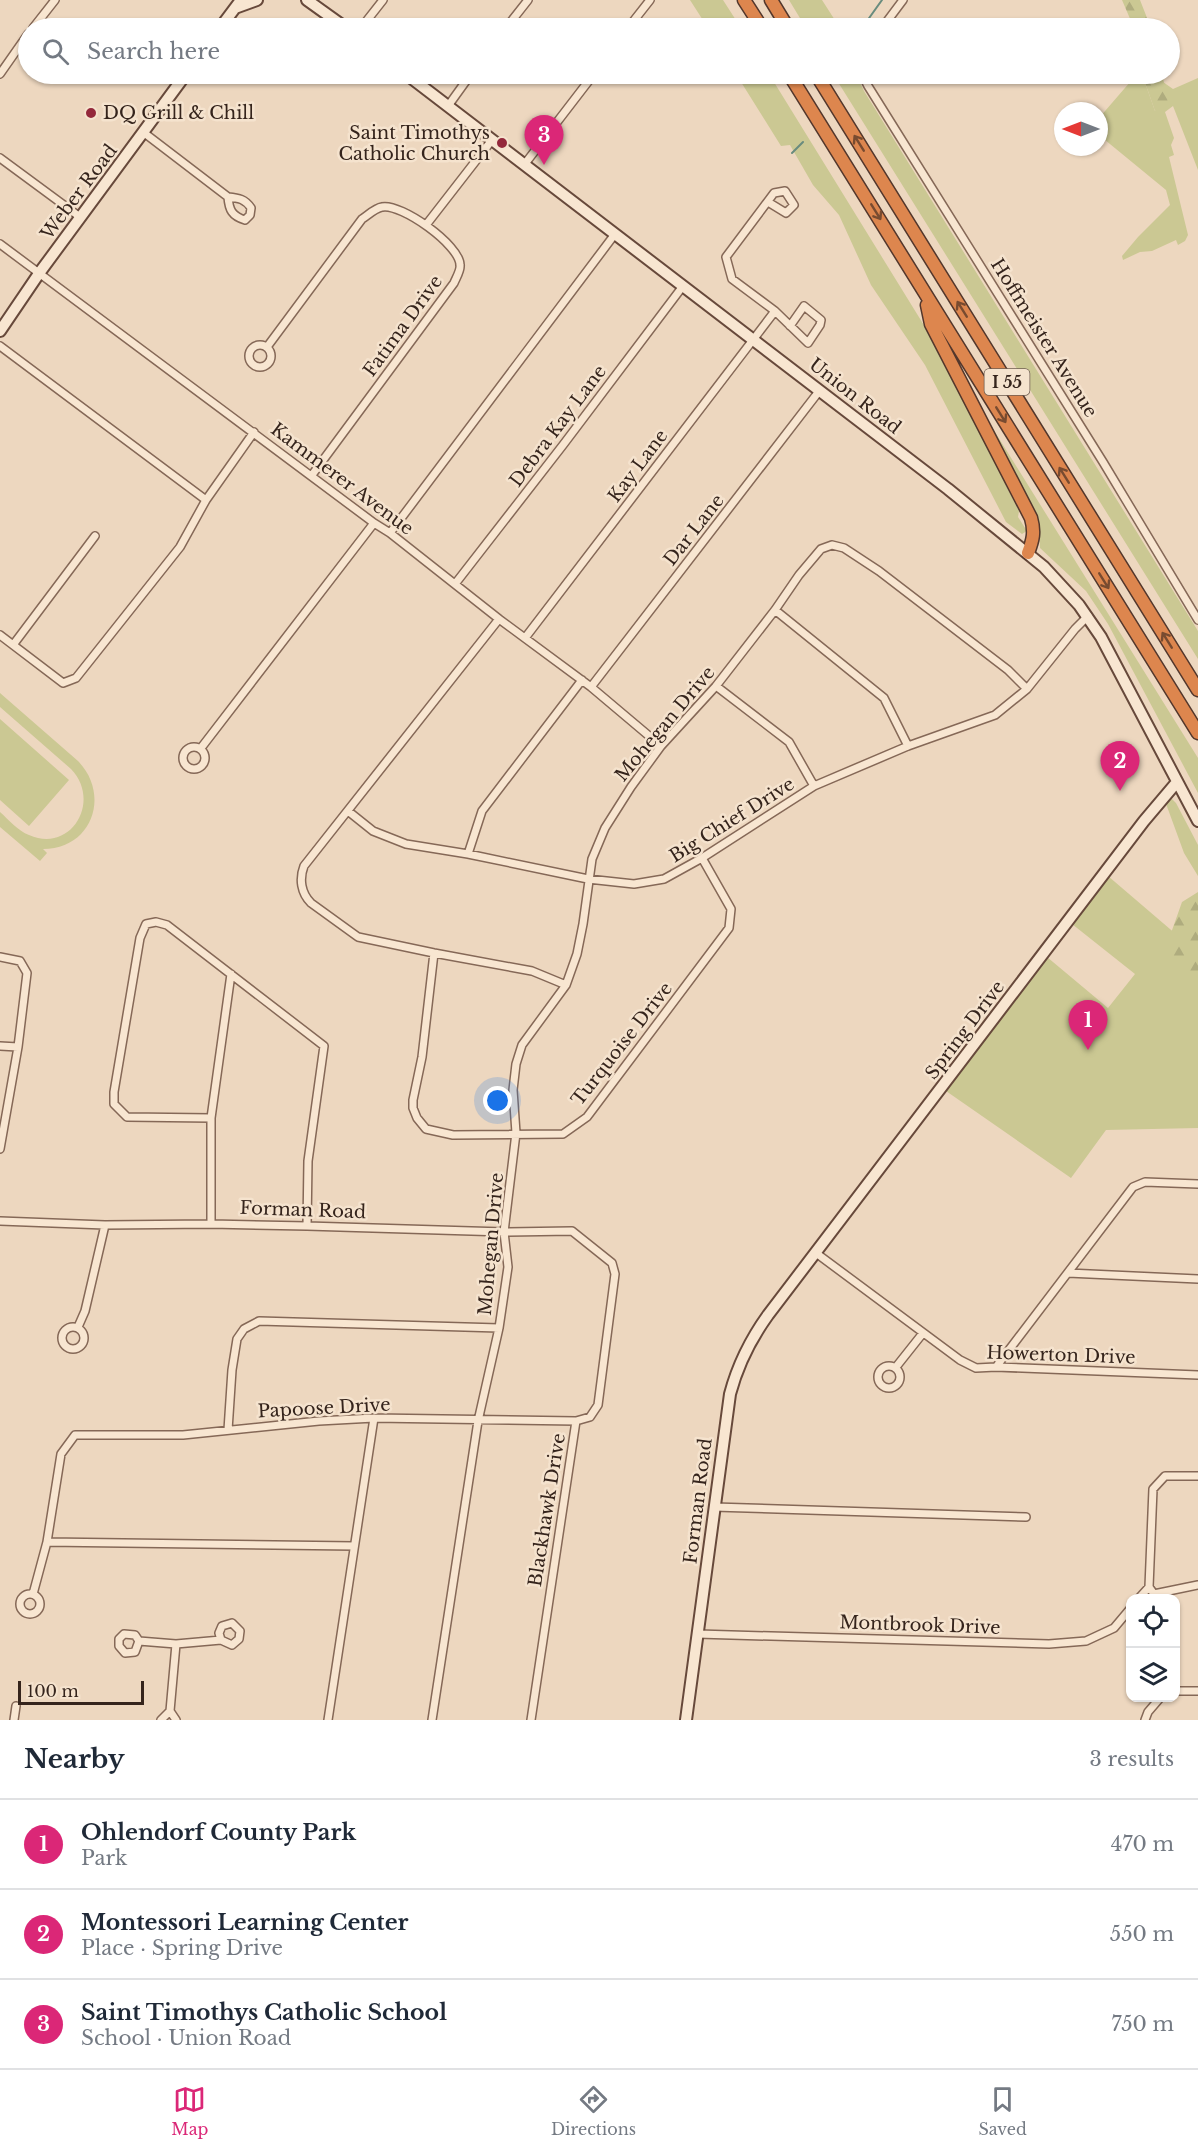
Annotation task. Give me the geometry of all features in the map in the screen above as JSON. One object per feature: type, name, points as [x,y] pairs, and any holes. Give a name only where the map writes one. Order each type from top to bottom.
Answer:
[{"type":"highway","points":[[744,0],[756,18]]},
{"type":"highway","points":[[771,0],[782,18]]},
{"type":"highway","name":"I 55","points":[[795,84],[1198,733]]},
{"type":"highway","name":"I 55","points":[[822,84],[1198,690]]},
{"type":"highway","points":[[925,295],[931,324],[1031,518],[1034,537],[1028,553]]},
{"type":"main road","points":[[228,18],[238,4],[257,0]]},
{"type":"main road","points":[[307,0],[331,18]]},
{"type":"main road","name":"Weber Road","points":[[0,331],[40,272],[179,84]]},
{"type":"main road","name":"Union Road","points":[[419,84],[820,390],[1028,553],[1058,581],[1088,616],[1112,656],[1198,821]]},
{"type":"main road","name":"Spring Drive","points":[[780,1299],[1144,821],[1177,782]]},
{"type":"main road","name":"Forman Road","points":[[686,1720],[728,1402],[734,1378],[748,1345],[780,1299]]},
{"type":"street","points":[[41,18],[55,0]]},
{"type":"street","points":[[369,18],[383,0]]},
{"type":"street","points":[[514,18],[528,0]]},
{"type":"street","points":[[636,18],[650,0]]},
{"type":"street","points":[[890,18],[903,0]]},
{"type":"street","points":[[0,74],[18,48]]},
{"type":"street","points":[[448,106],[464,84]]},
{"type":"street","points":[[524,165],[586,84]]},
{"type":"street","name":"Hoffmeister Avenue","points":[[867,84],[1103,462],[1198,620]]},
{"type":"street","points":[[143,132],[228,197]]},
{"type":"street","points":[[267,347],[362,219],[381,207],[389,207],[396,208],[426,225],[492,140]]},
{"type":"street","points":[[0,158],[80,217]]},
{"type":"street","points":[[768,202],[726,257],[732,279],[775,311],[790,326],[808,343],[820,326],[821,320],[804,306],[790,326]]},
{"type":"street","name":"Fatima Drive","points":[[312,475],[454,283],[461,266],[458,257],[426,225]]},
{"type":"street","points":[[390,533],[615,234]]},
{"type":"street","name":"Kammerer Avenue","points":[[0,243],[390,533],[499,619],[591,687],[661,746]]},
{"type":"street","name":"Debra Kay Lane","points":[[454,584],[563,446],[683,286]]},
{"type":"street","name":"Kay Lane","points":[[525,638],[775,311]]},
{"type":"street","points":[[0,346],[206,500]]},
{"type":"street","name":"Dar Lane","points":[[591,687],[820,390]]},
{"type":"street","points":[[0,635],[63,683],[76,678],[180,547],[206,500],[254,432]]},
{"type":"street","points":[[201,748],[374,523]]},
{"type":"street","points":[[13,645],[95,536]]},
{"type":"street","name":"Mohegan Drive","points":[[432,1720],[478,1421],[499,1328],[508,1267],[504,1233],[516,1133],[513,1090],[516,1064],[522,1045],[566,985],[577,954],[592,859],[605,828],[661,746],[716,686],[812,559],[821,549],[832,545],[844,548],[879,571],[1008,670],[1027,689]]},
{"type":"street","points":[[775,610],[884,698],[908,746]]},
{"type":"street","name":"Big Chief Drive","points":[[348,811],[374,831],[406,844],[468,854],[588,879],[634,884],[664,879],[702,858],[814,786],[908,746],[995,715],[1027,689],[1088,616]]},
{"type":"street","points":[[499,619],[304,866],[301,885],[306,898],[358,937],[532,971],[566,985]]},
{"type":"street","points":[[468,854],[482,811],[582,680]]},
{"type":"street","points":[[716,686],[789,742],[814,786]]},
{"type":"street","name":"Turquoise Drive","points":[[434,953],[425,1036],[413,1100],[417,1118],[426,1129],[438,1133],[563,1134],[587,1117],[729,928],[731,909],[702,858]]},
{"type":"street","points":[[211,1118],[127,1117],[114,1104],[114,1092],[140,938],[146,924],[156,922],[166,925],[324,1046],[308,1161],[307,1226]]},
{"type":"street","points":[[0,957],[20,961],[27,973],[18,1047],[1,1132],[0,1149]]},
{"type":"street","points":[[211,1224],[211,1118],[231,974]]},
{"type":"street","points":[[0,1046],[18,1047]]},
{"type":"street","points":[[996,1367],[1133,1187],[1145,1182],[1198,1184]]},
{"type":"street","name":"Forman Road","points":[[0,1221],[105,1225],[307,1226],[504,1233],[572,1231],[599,1251]]},
{"type":"street","points":[[78,1327],[85,1311],[105,1225]]},
{"type":"street","name":"Blackhawk Drive","points":[[531,1720],[576,1421],[590,1417],[598,1405],[615,1274],[612,1263],[599,1251]]},
{"type":"street","name":"Howerton Drive","points":[[816,1252],[923,1334],[960,1360],[976,1368],[1198,1375]]},
{"type":"street","points":[[1068,1273],[1198,1279]]},
{"type":"street","points":[[228,1430],[232,1370],[237,1339],[244,1329],[259,1321],[499,1328]]},
{"type":"street","points":[[896,1367],[923,1334]]},
{"type":"street","points":[[328,1720],[374,1418]]},
{"type":"street","name":"Papoose Drive","points":[[46,1542],[61,1454],[75,1435],[183,1435],[319,1421],[374,1418],[576,1421]]},
{"type":"street","points":[[1143,1594],[1149,1587],[1153,1490],[1165,1476],[1198,1476]]},
{"type":"street","points":[[714,1507],[1026,1517]]},
{"type":"street","points":[[33,1594],[46,1542],[354,1546]]},
{"type":"street","points":[[1149,1587],[1154,1594],[1198,1585]]},
{"type":"street","name":"Montbrook Drive","points":[[698,1634],[1049,1644],[1086,1641],[1114,1628],[1126,1615]]},
{"type":"street","points":[[139,1641],[176,1644],[221,1640]]},
{"type":"street","points":[[176,1644],[170,1711],[176,1720]]},
{"type":"street","points":[[1180,1691],[1198,1691]]},
{"type":"street","points":[[1145,1720],[1148,1712],[1157,1702]]},
{"type":"street","points":[[14,1720],[16,1706]]},
{"type":"street","points":[[161,1720],[170,1711]]},
{"type":"green space","points":[[690,0],[723,0],[735,18],[702,18]]},
{"type":"green space","points":[[789,0],[822,0],[834,18],[800,18]]},
{"type":"green space","points":[[1122,0],[1140,0],[1147,18],[1130,18]]},
{"type":"green space","points":[[1198,78],[1198,170],[1173,106],[1165,112],[1174,138],[1171,145],[1174,155],[1169,157],[1188,235],[1185,241],[1178,245],[1176,240],[1152,251],[1140,252],[1123,260],[1122,256],[1138,237],[1170,205],[1166,190],[1108,142],[1108,108],[1128,84],[1146,84],[1155,111],[1167,100],[1163,84],[1173,89]]},
{"type":"green space","points":[[742,84],[775,84],[930,335],[1019,511],[1018,517],[1027,531],[1022,534],[1006,522],[925,365],[871,285],[839,215],[813,185],[790,145],[781,146]]},
{"type":"green space","points":[[839,84],[861,84],[1198,631],[1198,659]]},
{"type":"green space","points":[[1146,84],[1164,84],[1168,100],[1162,109],[1155,111]]},
{"type":"green space","points":[[990,424],[1198,758],[1198,793],[1108,624],[1086,591],[1040,548],[1039,523]]},
{"type":"green space","points":[[0,693],[78,761],[88,775],[93,789],[94,804],[91,818],[84,830],[74,840],[60,847],[43,849],[47,853],[40,861],[0,827],[0,812],[17,828],[29,835],[44,839],[58,837],[69,831],[77,821],[82,809],[83,795],[80,782],[71,769],[0,707]]},
{"type":"green space","points":[[0,719],[69,780],[29,826],[0,800]]},
{"type":"green space","points":[[1171,798],[1176,803],[1198,845],[1198,876],[1184,853],[1165,801]]},
{"type":"green space","points":[[1108,876],[1198,953],[1198,1128],[1106,1130],[1071,1178],[946,1091],[1047,957],[1108,1008],[1135,974],[1072,924]]},
{"type":"green space","points":[[1198,892],[1198,986],[1165,950],[1182,902]]},
{"type":"waterway","points":[[869,18],[882,0]]},
{"type":"waterway","points":[[792,153],[803,142]]},
{"type":"place","name":"DQ Grill & Chill","points":[[91,113]]},
{"type":"place","name":"Saint Timothys Catholic Church","points":[[502,143]]},
{"type":"place","name":"Saint Timothys Catholic School","points":[[544,165]]},
{"type":"place","name":"Montessori Learning Center","points":[[1120,791]]},
{"type":"place","name":"Ohlendorf County Park","points":[[1088,1050]]}]
